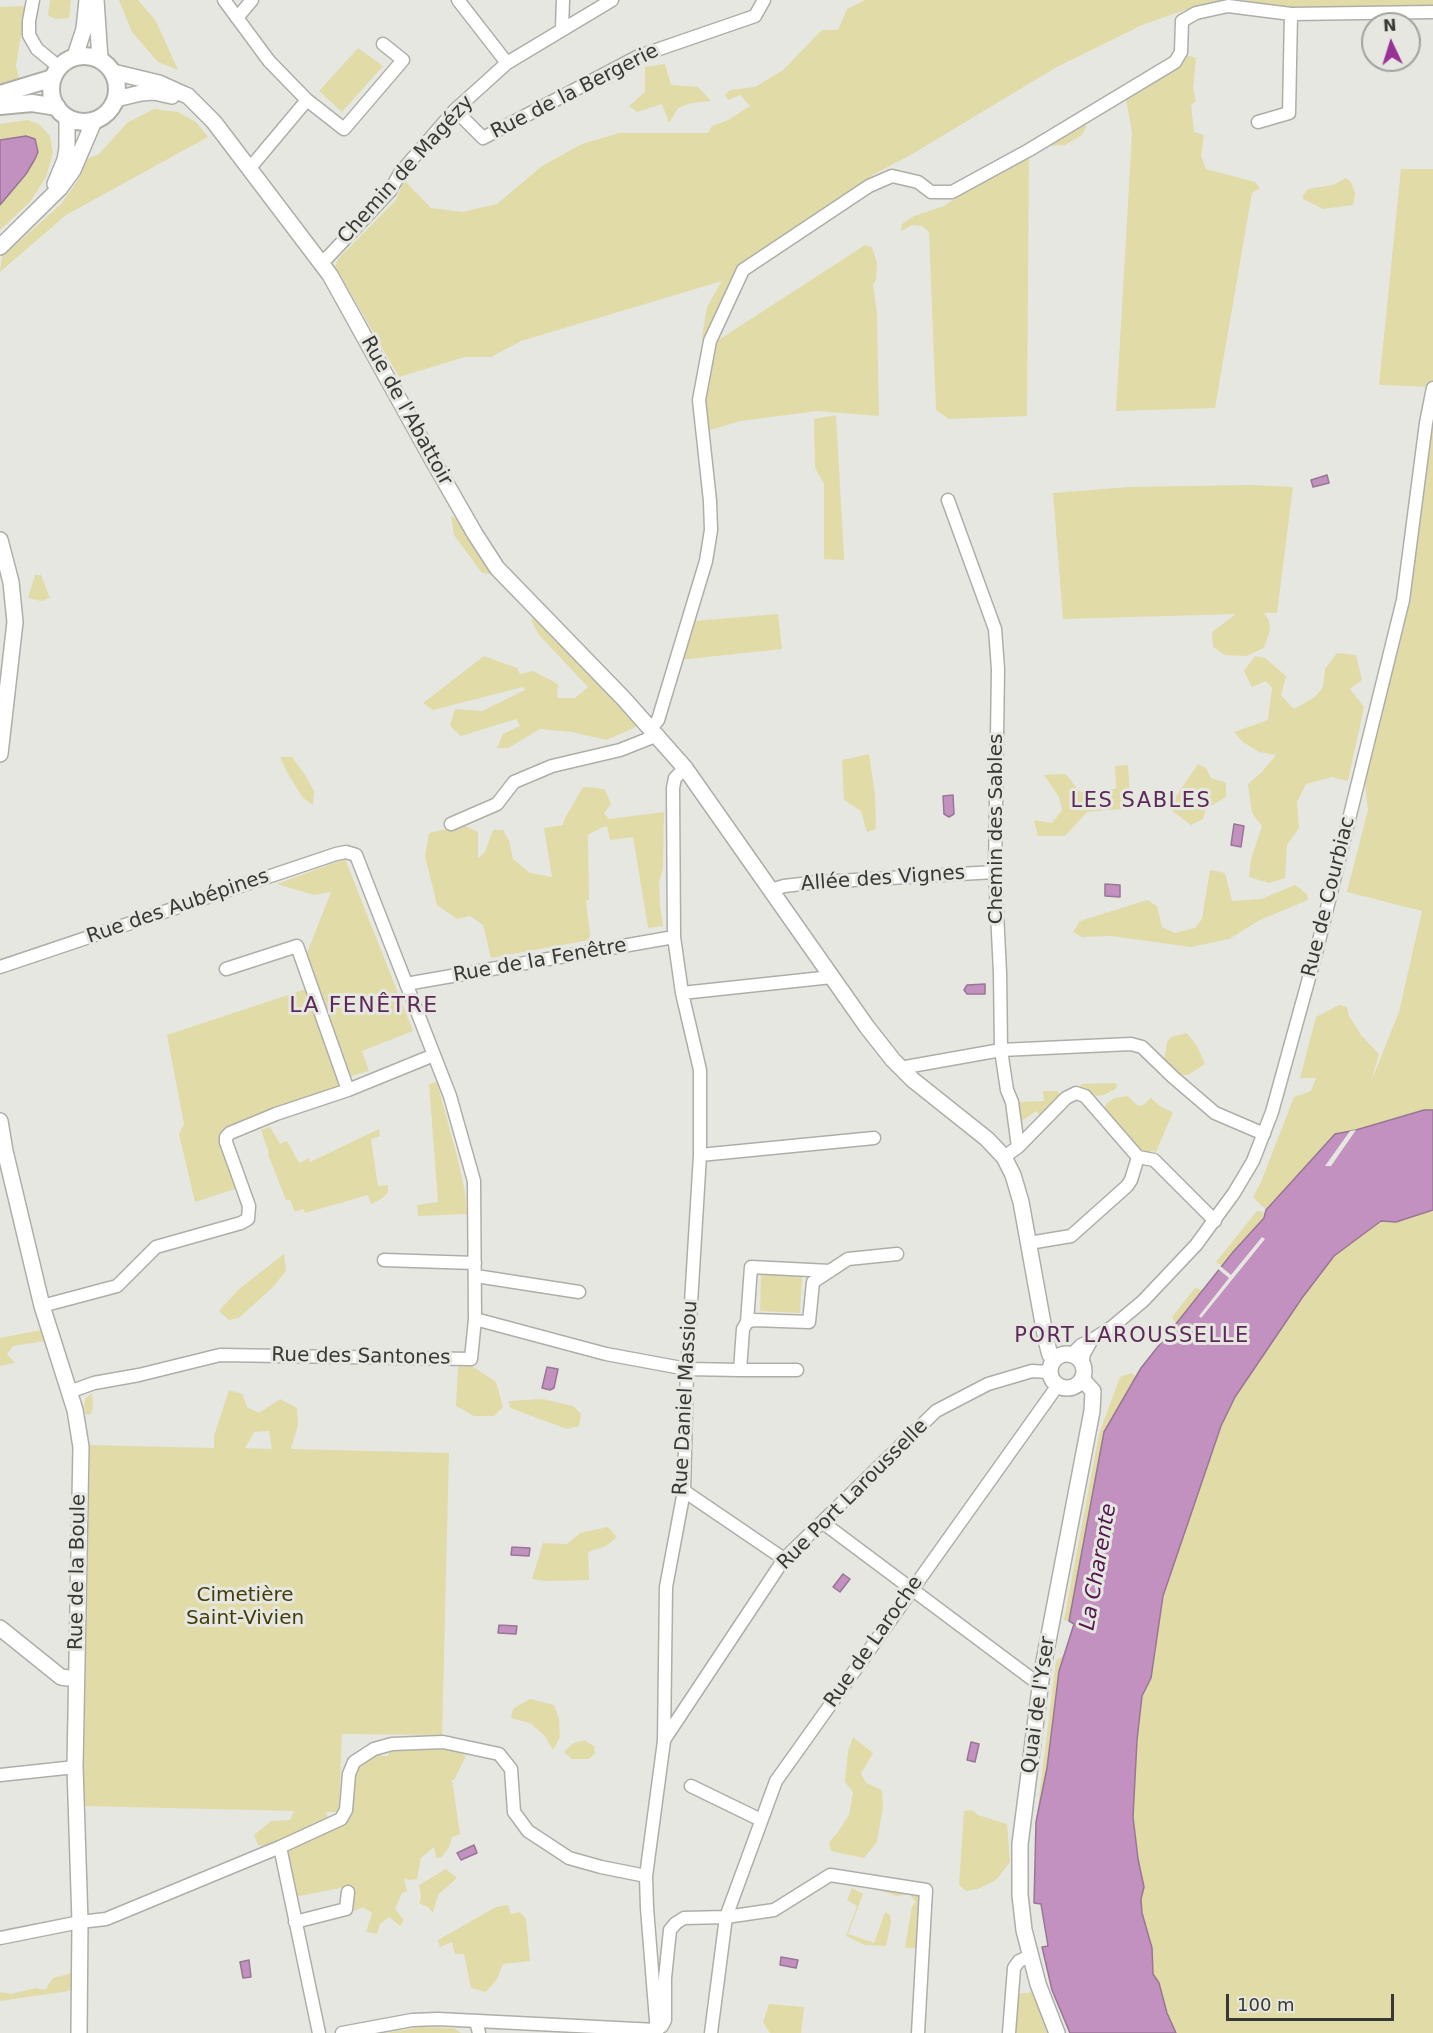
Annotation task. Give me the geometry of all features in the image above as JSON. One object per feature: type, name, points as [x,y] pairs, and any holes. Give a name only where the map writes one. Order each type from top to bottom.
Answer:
[{"type":"main road","points":[[0,94],[56,73],[75,56],[100,59],[113,72],[118,90],[116,99],[107,113],[94,121],[84,123],[62,112],[33,103],[0,106]]},
{"type":"main road","points":[[56,73],[51,89],[53,100],[62,112]]},
{"type":"street","points":[[33,0],[29,35],[56,73]]},
{"type":"street","points":[[75,56],[84,29],[87,0]]},
{"type":"street","points":[[96,0],[100,59]]},
{"type":"street","points":[[224,0],[269,61],[307,100],[344,129],[403,60],[383,44]]},
{"type":"street","points":[[237,18],[252,0]]},
{"type":"street","points":[[458,0],[507,63]]},
{"type":"street","points":[[562,28],[563,0]]},
{"type":"street","name":"Chemin de Magézy","points":[[321,262],[390,191],[400,173],[455,110],[507,63],[612,0]]},
{"type":"street","name":"Rue de la Bergerie","points":[[455,110],[483,138],[639,56],[755,16],[764,0]]},
{"type":"street","points":[[451,824],[496,804],[514,782],[552,766],[620,750],[655,732],[706,561],[711,530],[699,400],[710,340],[743,270],[869,186],[892,176],[918,182],[931,192],[952,192],[1029,150],[1175,62],[1181,52],[1182,21],[1196,14],[1228,6],[1291,14],[1433,12]]},
{"type":"street","points":[[1258,122],[1289,113],[1291,14]]},
{"type":"street","points":[[113,72],[168,87],[188,96],[200,107]]},
{"type":"street","points":[[116,99],[141,93],[154,93],[179,98],[200,107]]},
{"type":"street","points":[[250,168],[307,100]]},
{"type":"street","name":"Rue de l'Abattoir","points":[[200,107],[250,168],[321,262],[344,298],[475,534],[497,568],[655,732],[685,768],[871,1034],[900,1068],[987,1139],[1004,1157]]},
{"type":"street","points":[[39,207],[55,184],[65,160],[68,140],[62,112]]},
{"type":"street","points":[[0,247],[60,188],[73,170],[94,121]]},
{"type":"street","name":"Rue de Courbiac","points":[[1078,1366],[1090,1341],[1121,1320],[1143,1301],[1196,1245],[1234,1193],[1264,1134],[1278,1093],[1317,949],[1403,600],[1425,427],[1433,387]]},
{"type":"street","name":"Chemin des Sables","points":[[948,500],[994,629],[998,669],[995,872],[1001,1050],[1007,1090],[1012,1102],[1018,1147]]},
{"type":"street","points":[[0,540],[11,582],[15,622],[0,754]]},
{"type":"street","name":"Rue Daniel Massiou","points":[[656,2032],[646,1876],[664,1741],[666,1587],[684,1491],[687,1369],[700,1155],[700,1070],[682,993],[674,937],[673,788],[675,778],[685,768]]},
{"type":"street","name":"Rue des Aubépines","points":[[0,967],[346,852],[356,855],[406,984]]},
{"type":"street","name":"Allée des Vignes","points":[[771,890],[784,886],[819,882],[995,872]]},
{"type":"street","name":"Rue de la Fenêtre","points":[[406,984],[674,937]]},
{"type":"street","points":[[226,969],[297,946],[348,1090]]},
{"type":"street","points":[[682,993],[832,977]]},
{"type":"street","points":[[406,984],[459,1121],[474,1181],[475,1319],[606,1354],[687,1369],[797,1370]]},
{"type":"street","points":[[900,1068],[1001,1050],[1131,1044],[1142,1047],[1215,1113],[1264,1134]]},
{"type":"street","points":[[42,1306],[117,1286],[156,1247],[248,1220],[249,1206],[227,1149],[226,1137],[230,1133],[276,1114],[348,1090],[434,1054]]},
{"type":"street","points":[[1054,1372],[1062,1355],[1078,1366],[1074,1386],[1068,1388],[1054,1372],[1016,1184],[1004,1157],[1018,1147],[1066,1098],[1076,1093],[1085,1096],[1138,1157],[1154,1160],[1215,1221]]},
{"type":"street","name":"Rue de la Boule","points":[[0,1121],[42,1306],[69,1392],[81,1447],[75,1767],[80,1922],[79,2033]]},
{"type":"street","points":[[700,1155],[874,1138]]},
{"type":"street","points":[[1029,1243],[1071,1236],[1127,1186],[1137,1165],[1138,1157]]},
{"type":"street","points":[[747,1322],[754,1320],[809,1322],[813,1281],[848,1259],[897,1254]]},
{"type":"street","points":[[384,1260],[475,1263]]},
{"type":"street","points":[[740,1370],[743,1329],[747,1322],[751,1268],[830,1271]]},
{"type":"street","points":[[476,1276],[579,1292]]},
{"type":"street","name":"Rue des Santones","points":[[69,1392],[94,1383],[140,1375],[220,1355],[471,1359],[475,1319]]},
{"type":"street","name":"Quai de l'Yser","points":[[1057,2033],[1029,1956],[1020,1903],[1020,1844],[1041,1685],[1092,1411],[1093,1391],[1078,1366]]},
{"type":"street","name":"Rue Port Larousselle","points":[[664,1741],[784,1559],[936,1411],[988,1384],[1032,1371],[1054,1372]]},
{"type":"street","name":"Rue de Laroche","points":[[711,2033],[726,1917],[776,1781],[912,1589],[1054,1372]]},
{"type":"street","points":[[684,1491],[784,1559]]},
{"type":"street","points":[[822,1522],[1041,1685]]},
{"type":"street","points":[[0,1628],[61,1677],[76,1679]]},
{"type":"street","points":[[0,1938],[106,1919],[280,1847],[342,1817],[346,1810],[349,1774],[354,1762],[364,1754],[386,1745],[443,1742],[499,1754],[510,1769],[513,1812],[528,1831],[569,1858],[646,1876]]},
{"type":"street","points":[[0,1775],[75,1767]]},
{"type":"street","points":[[691,1786],[761,1820]]},
{"type":"street","points":[[280,1847],[319,2033]]},
{"type":"street","points":[[342,2033],[412,2020],[438,2019],[478,2027],[656,2032],[665,2020],[665,1978],[670,1930],[676,1923],[684,1918],[726,1917],[774,1910],[830,1875],[926,1890],[918,2033]]},
{"type":"street","points":[[295,1922],[346,1909],[348,1892]]},
{"type":"street","points":[[1009,2033],[1014,1968],[1019,1961],[1029,1956]]},
{"type":"green space","points":[[50,0],[71,0],[69,18],[55,19],[48,15]]},
{"type":"green space","points":[[119,0],[138,0],[156,21],[178,70],[158,62],[132,32]]},
{"type":"green space","points":[[865,0],[1223,0],[1142,25],[1055,68],[909,156],[876,173],[742,262],[731,280],[713,338],[717,341],[865,245],[872,247],[877,263],[876,280],[873,284],[877,313],[879,416],[817,411],[741,421],[703,432],[707,341],[702,339],[703,330],[707,307],[722,281],[521,341],[491,357],[465,357],[399,377],[335,266],[338,259],[396,200],[404,180],[431,208],[462,212],[497,204],[542,166],[582,144],[619,133],[708,133],[712,126],[728,120],[750,106],[740,95],[728,100],[725,95],[730,90],[755,87],[783,70],[822,30],[838,30],[847,9]]},
{"type":"green space","points":[[1230,0],[1433,0],[1433,10],[1292,8]]},
{"type":"green space","points":[[26,6],[16,65],[19,79],[0,85],[0,7]]},
{"type":"green space","points":[[358,48],[383,66],[342,112],[319,91]]},
{"type":"green space","points":[[1186,55],[1196,58],[1193,88],[1196,101],[1191,105],[1194,132],[1204,135],[1201,156],[1206,169],[1255,182],[1260,188],[1252,193],[1215,408],[1116,411],[1132,133],[1125,93],[1185,58]]},
{"type":"green space","points":[[665,64],[671,85],[698,87],[711,101],[691,103],[678,108],[669,123],[662,104],[637,112],[629,106],[645,92],[645,67]]},
{"type":"green space","points":[[154,109],[178,112],[196,122],[208,137],[66,215],[0,272],[2,257],[61,204],[78,180],[87,159],[99,154],[127,123]]},
{"type":"green space","points":[[28,120],[39,124],[50,136],[53,153],[46,177],[30,202],[0,230],[0,124]]},
{"type":"green space","points":[[1085,122],[1086,127],[1082,135],[1065,145],[1049,146],[1029,157],[1027,416],[949,419],[936,410],[929,232],[922,226],[912,225],[901,231],[902,224],[914,216],[944,206],[1029,150]]},
{"type":"green space","points":[[1401,169],[1433,169],[1433,387],[1379,385]]},
{"type":"green space","points":[[1346,178],[1351,182],[1355,193],[1353,205],[1323,209],[1303,199],[1308,189],[1333,185]]},
{"type":"green space","points":[[1433,387],[1433,1110],[1424,1110],[1335,1134],[1266,1210],[1253,1197],[1294,1097],[1311,1091],[1316,1078],[1300,1078],[1316,1017],[1339,1005],[1347,1007],[1349,1016],[1361,1035],[1379,1054],[1371,1082],[1399,1012],[1422,911],[1347,892],[1368,810],[1365,783],[1408,607],[1424,438]]},
{"type":"green space","points":[[836,415],[844,560],[824,559],[824,484],[815,468],[814,419]]},
{"type":"green space","points":[[1251,485],[1293,487],[1277,613],[1263,613],[1269,620],[1270,630],[1264,648],[1246,656],[1225,655],[1213,647],[1212,632],[1236,614],[1063,619],[1053,493],[1129,487]]},
{"type":"green space","points":[[451,516],[459,520],[489,565],[491,574],[482,573],[454,535]]},
{"type":"green space","points":[[35,575],[41,575],[50,598],[41,601],[28,598]]},
{"type":"green space","points":[[540,613],[639,721],[634,728],[606,740],[572,732],[540,729],[508,748],[497,748],[503,734],[520,726],[516,719],[461,736],[450,726],[455,709],[482,711],[525,690],[523,687],[433,710],[423,703],[484,656],[517,668],[520,674],[533,671],[558,684],[557,698],[575,698],[588,687],[539,635],[531,620]]},
{"type":"green space","points":[[778,614],[782,649],[679,660],[693,621]]},
{"type":"green space","points":[[1337,653],[1356,655],[1362,680],[1350,689],[1364,707],[1348,781],[1332,777],[1306,784],[1297,802],[1299,828],[1287,845],[1285,878],[1269,883],[1249,877],[1251,859],[1262,826],[1252,813],[1248,784],[1276,755],[1259,752],[1243,742],[1234,732],[1268,720],[1272,688],[1266,681],[1252,687],[1244,671],[1255,656],[1265,658],[1286,676],[1281,695],[1294,709],[1315,697],[1323,687],[1325,669]]},
{"type":"green space","points":[[869,754],[875,795],[876,829],[867,832],[861,811],[844,800],[842,760]]},
{"type":"green space","points":[[280,757],[292,757],[305,775],[314,791],[313,805],[303,798]]},
{"type":"green space","points":[[1198,764],[1206,768],[1211,778],[1226,783],[1226,797],[1206,809],[1203,819],[1191,825],[1171,810],[1175,798]]},
{"type":"green space","points":[[1128,765],[1131,808],[1087,812],[1065,836],[1038,836],[1034,820],[1052,823],[1062,810],[1059,797],[1044,775],[1066,774],[1079,791],[1094,796],[1116,788],[1115,766]]},
{"type":"green space","points":[[583,787],[605,790],[611,804],[604,813],[609,819],[664,812],[663,868],[659,883],[663,926],[648,928],[633,837],[610,840],[607,826],[588,835],[589,900],[586,901],[589,940],[491,958],[483,925],[470,916],[457,919],[437,905],[425,856],[429,833],[464,825],[478,832],[478,858],[485,852],[493,830],[503,830],[509,841],[513,859],[530,873],[552,877],[544,828],[563,825]]},
{"type":"green space","points":[[345,859],[413,1031],[362,1051],[369,1071],[351,1076],[307,953],[331,892],[314,895],[277,884]]},
{"type":"green space","points":[[1210,870],[1225,873],[1232,901],[1261,899],[1295,885],[1307,894],[1308,900],[1260,920],[1229,939],[1191,947],[1111,936],[1082,937],[1073,932],[1080,921],[1147,900],[1157,906],[1162,927],[1175,933],[1195,928],[1202,919]]},
{"type":"green space","points":[[312,987],[348,1090],[226,1137],[241,1187],[195,1202],[179,1134],[184,1124],[167,1035]]},
{"type":"green space","points":[[1187,1033],[1197,1046],[1205,1064],[1188,1075],[1181,1075],[1164,1061],[1167,1042],[1171,1037]]},
{"type":"green space","points":[[437,1082],[458,1160],[467,1214],[418,1216],[417,1205],[438,1202],[429,1084]]},
{"type":"green space","points":[[1116,1083],[1117,1088],[1104,1095],[1097,1096],[1080,1090],[1081,1084]]},
{"type":"green space","points":[[1043,1091],[1057,1091],[1062,1096],[1041,1116],[1036,1111],[1018,1124],[1015,1102],[1044,1101]]},
{"type":"green space","points":[[1128,1096],[1137,1105],[1142,1106],[1151,1098],[1161,1107],[1173,1112],[1156,1152],[1151,1151],[1148,1154],[1139,1148],[1105,1111],[1107,1103],[1115,1098]]},
{"type":"green space","points":[[270,1127],[280,1144],[287,1141],[299,1163],[309,1158],[310,1162],[379,1129],[380,1136],[371,1139],[378,1186],[388,1185],[388,1192],[383,1198],[371,1204],[368,1195],[305,1213],[304,1209],[295,1212],[290,1200],[286,1200],[268,1154],[261,1130]]},
{"type":"green space","points":[[1433,1210],[1433,2033],[1176,2033],[1167,2013],[1159,1983],[1153,1974],[1152,1948],[1142,1913],[1141,1899],[1144,1887],[1133,1817],[1142,1696],[1151,1678],[1163,1596],[1221,1426],[1235,1397],[1302,1298],[1334,1256],[1381,1220],[1396,1222]]},
{"type":"green space","points":[[1257,1211],[1263,1212],[1264,1218],[1223,1265],[1218,1264],[1216,1262]]},
{"type":"green space","points":[[284,1254],[286,1271],[273,1287],[239,1318],[229,1320],[219,1311],[239,1289]]},
{"type":"green space","points":[[761,1274],[802,1276],[800,1313],[760,1311]]},
{"type":"green space","points":[[1195,1288],[1203,1290],[1176,1324],[1172,1317]]},
{"type":"green space","points":[[41,1330],[45,1341],[13,1346],[7,1354],[15,1363],[0,1366],[0,1338]]},
{"type":"green space","points":[[472,1366],[496,1382],[503,1407],[494,1416],[474,1416],[456,1406],[458,1367]]},
{"type":"green space","points":[[1131,1373],[1136,1376],[1104,1432],[1069,1621],[1064,1620],[1099,1434],[1120,1377]]},
{"type":"green space","name":"Cimetière Saint-Vivien","points":[[229,1390],[242,1394],[247,1407],[259,1413],[280,1399],[297,1408],[298,1425],[291,1449],[449,1453],[442,1735],[342,1734],[339,1812],[326,1812],[328,1818],[325,1822],[299,1835],[291,1834],[269,1847],[258,1845],[254,1835],[271,1821],[290,1820],[294,1811],[83,1806],[90,1445],[214,1448],[214,1436]],"holes":[[[269,1431],[272,1449],[245,1448],[254,1432]]]},
{"type":"green space","points":[[92,1393],[93,1407],[91,1414],[86,1415],[85,1399]]},
{"type":"green space","points":[[543,1399],[573,1406],[581,1414],[579,1426],[567,1429],[510,1408],[509,1401]]},
{"type":"green space","points":[[608,1527],[617,1537],[606,1546],[588,1552],[589,1580],[532,1579],[543,1543],[567,1544],[580,1533]]},
{"type":"green space","points":[[1065,1654],[1057,1681],[1047,1768],[1036,1822],[1056,1661]]},
{"type":"green space","points":[[530,1699],[554,1705],[559,1719],[560,1737],[553,1750],[545,1736],[530,1723],[511,1718],[513,1709]]},
{"type":"green space","points":[[853,1737],[873,1753],[861,1773],[866,1783],[882,1790],[883,1806],[877,1842],[864,1858],[831,1851],[829,1842],[849,1815],[853,1792],[845,1782],[848,1751]]},
{"type":"green space","points":[[584,1740],[594,1746],[595,1753],[589,1759],[572,1759],[564,1752],[572,1744]]},
{"type":"green space","points":[[415,1748],[458,1750],[466,1756],[452,1780],[460,1834],[452,1837],[442,1857],[436,1858],[434,1847],[421,1858],[417,1879],[404,1878],[407,1891],[402,1893],[395,1909],[404,1920],[400,1926],[389,1917],[380,1924],[377,1934],[366,1932],[372,1913],[363,1907],[352,1912],[352,1900],[346,1887],[294,1897],[287,1848],[342,1821],[354,1770],[359,1763],[379,1752],[382,1756],[388,1756],[390,1750]]},
{"type":"green space","points":[[972,1810],[978,1815],[1007,1824],[1010,1862],[996,1880],[978,1889],[966,1891],[959,1885],[964,1811]]},
{"type":"green space","points":[[446,1869],[457,1878],[438,1895],[433,1913],[428,1907],[419,1903],[421,1897],[419,1885]]},
{"type":"green space","points":[[855,1882],[920,1893],[916,1948],[905,1948],[912,1906],[916,1902],[909,1894],[897,1896]]},
{"type":"green space","points":[[852,1888],[863,1894],[848,1934],[874,1943],[885,1912],[890,1915],[891,1922],[886,1946],[865,1945],[846,1936],[857,1906],[847,1900]]},
{"type":"green space","points":[[508,1905],[511,1914],[520,1912],[526,1919],[530,1961],[503,1964],[497,1979],[486,1992],[471,1988],[464,1954],[455,1954],[452,1942],[440,1947],[438,1940],[496,1907]]},
{"type":"green space","points":[[72,1973],[73,1982],[69,1991],[0,2001],[0,1992],[11,1994],[35,1988],[45,1990],[53,1978]]},
{"type":"green space","points":[[1034,1992],[1048,2033],[1010,2033],[1016,1994]]},
{"type":"green space","points":[[769,2004],[804,2007],[801,2033],[770,2033],[763,2022]]},
{"type":"green space","points":[[420,2027],[454,2028],[461,2033],[385,2033]]},
{"type":"water","points":[[26,136],[35,139],[38,152],[26,174],[0,205],[0,140]]},
{"type":"water","points":[[1327,475],[1329,483],[1313,487],[1311,480]]},
{"type":"water","points":[[953,795],[954,814],[949,817],[944,814],[943,796]]},
{"type":"water","points":[[1234,824],[1244,826],[1241,847],[1231,845]]},
{"type":"water","points":[[1105,884],[1120,885],[1120,897],[1105,896]]},
{"type":"water","points":[[985,984],[985,994],[967,994],[964,990],[967,985]]},
{"type":"water","name":"La Charente","points":[[1424,1110],[1433,1110],[1433,1210],[1396,1222],[1381,1221],[1334,1256],[1302,1298],[1235,1397],[1221,1426],[1163,1596],[1151,1678],[1142,1696],[1133,1817],[1144,1887],[1141,1899],[1142,1913],[1152,1948],[1153,1974],[1159,1983],[1167,2013],[1176,2033],[1070,2033],[1052,1990],[1042,1947],[1048,1946],[1041,1904],[1034,1903],[1036,1822],[1047,1768],[1059,1671],[1074,1624],[1069,1621],[1104,1432],[1141,1368],[1233,1252],[1264,1218],[1266,1210],[1335,1134]]},
{"type":"water","points":[[547,1367],[558,1369],[554,1388],[550,1390],[542,1388]]},
{"type":"water","points":[[512,1547],[530,1548],[529,1556],[511,1555]]},
{"type":"water","points":[[843,1574],[850,1579],[840,1592],[833,1587]]},
{"type":"water","points":[[499,1625],[517,1626],[516,1634],[498,1633]]},
{"type":"water","points":[[971,1742],[979,1744],[975,1762],[967,1760]]},
{"type":"water","points":[[474,1845],[477,1853],[461,1860],[457,1853]]},
{"type":"water","points":[[781,1957],[798,1960],[796,1968],[780,1965]]},
{"type":"water","points":[[249,1960],[251,1977],[243,1978],[240,1962]]},
{"type":"pier","points":[[1356,1130],[1331,1166],[1325,1166],[1350,1131]]},
{"type":"pier","points":[[1262,1237],[1265,1239],[1201,1318],[1199,1316],[1229,1278],[1217,1268],[1219,1265],[1231,1275]]},
{"type":"district","name":"LES SABLES","points":[[1141,802]]},
{"type":"district","name":"LA FENÊTRE","points":[[364,1006]]},
{"type":"district","name":"PORT LAROUSSELLE","points":[[1132,1337]]}]
